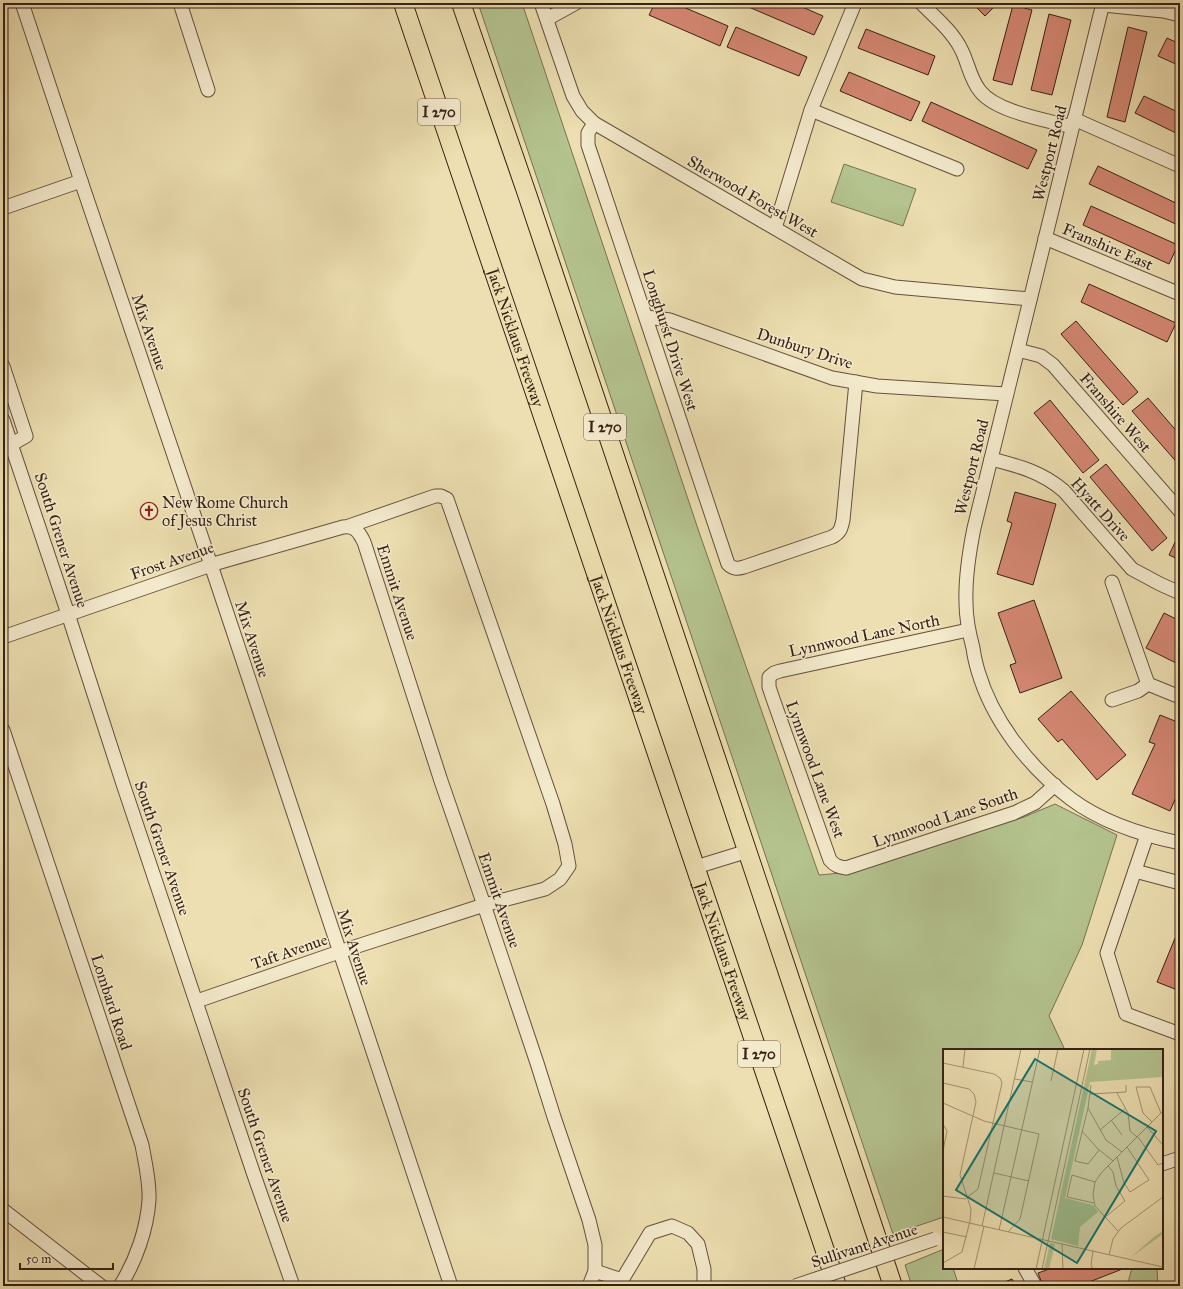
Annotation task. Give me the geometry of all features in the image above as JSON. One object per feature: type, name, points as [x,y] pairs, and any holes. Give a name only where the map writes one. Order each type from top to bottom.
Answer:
[{"type":"highway","name":"Jack Nicklaus Freeway","points":[[403,3],[837,1286]]},
{"type":"highway","name":"I 270","points":[[461,3],[527,194],[893,1286]]},
{"type":"street","name":"Mix Avenue","points":[[22,3],[338,952],[451,1286]]},
{"type":"street","points":[[180,3],[208,90]]},
{"type":"street","name":"Sherwood Forest West","points":[[541,3],[573,96],[582,111],[594,122],[862,279],[895,287],[1030,299]]},
{"type":"street","points":[[547,19],[576,3]]},
{"type":"street","points":[[775,228],[811,110],[855,3]]},
{"type":"street","points":[[921,3],[946,27],[961,49],[970,72],[980,91],[998,105],[1012,111],[1073,123],[1180,166]]},
{"type":"street","points":[[1103,4],[1163,11],[1180,15]]},
{"type":"street","name":"Westport Road","points":[[1103,4],[1006,394],[969,553],[966,578],[968,630],[978,672],[990,700],[1004,726],[1036,768],[1072,799],[1092,812],[1118,825],[1147,835],[1180,843]]},
{"type":"street","points":[[811,110],[957,169]]},
{"type":"street","name":"Longhurst Drive West","points":[[594,122],[588,133],[588,145],[728,564],[731,567],[737,569],[744,567],[832,537],[837,535],[841,530],[856,382]]},
{"type":"street","points":[[3,208],[81,182]]},
{"type":"street","name":"Franshire East","points":[[1045,238],[1180,294]]},
{"type":"street","name":"Dunbury Drive","points":[[646,317],[670,320],[832,378],[877,386],[1006,394]]},
{"type":"street","name":"Franshire West","points":[[1018,350],[1041,356],[1053,365],[1180,511]]},
{"type":"street","points":[[3,366],[26,436],[12,444]]},
{"type":"street","name":"South Grener Avenue","points":[[3,420],[123,784],[293,1286]]},
{"type":"street","name":"Hyatt Drive","points":[[991,459],[1024,467],[1054,482],[1064,491],[1132,569],[1180,593]]},
{"type":"street","name":"Frost Avenue","points":[[3,636],[210,565],[352,527],[435,496],[447,499],[554,804],[565,844],[569,866],[560,879],[546,888],[484,905]]},
{"type":"street","name":"Emmit Avenue","points":[[352,527],[360,534],[364,542],[441,781],[589,1220],[595,1245],[595,1271],[589,1286]]},
{"type":"street","points":[[1112,582],[1148,684],[1180,697]]},
{"type":"street","name":"Lynnwood Lane North","points":[[769,677],[780,671],[968,630]]},
{"type":"street","name":"Lynnwood Lane West","points":[[769,677],[769,687],[830,860],[834,865],[839,867]]},
{"type":"street","points":[[1112,700],[1138,691],[1148,684]]},
{"type":"street","name":"Lombard Road","points":[[3,730],[142,1145],[148,1185],[148,1214],[133,1262],[120,1286]]},
{"type":"street","name":"Lynnwood Lane South","points":[[839,867],[846,868],[1014,813],[1035,803],[1055,785]]},
{"type":"street","points":[[1147,835],[1107,953],[1126,1014],[1180,1034]]},
{"type":"street","points":[[696,867],[748,851]]},
{"type":"street","points":[[1135,871],[1180,883]]},
{"type":"street","name":"Taft Avenue","points":[[197,1001],[338,952],[484,905]]},
{"type":"street","points":[[1163,1164],[1180,1158]]},
{"type":"street","points":[[3,1210],[101,1286]]},
{"type":"street","points":[[595,1271],[620,1283],[650,1233],[672,1226],[688,1233],[698,1244],[704,1269],[704,1286]]},
{"type":"street","name":"Sullivant Avenue","points":[[795,1286],[940,1238]]},
{"type":"street","points":[[1026,1269],[1035,1286]]},
{"type":"green space","points":[[478,3],[522,3],[699,532],[819,875],[842,873],[1024,817],[1055,804],[1117,835],[1082,945],[1049,1016],[1065,1049],[943,1049],[943,1217],[893,1234]]},
{"type":"green space","points":[[844,164],[916,189],[903,226],[831,202]]},
{"type":"green space","points":[[943,1249],[943,1269],[953,1269],[959,1286],[912,1286],[905,1265]]},
{"type":"green space","points":[[1132,1269],[1157,1269],[1158,1286],[1127,1286]]},
{"type":"building","points":[[655,3],[674,3],[728,26],[720,46],[649,15]]},
{"type":"building","points":[[744,3],[793,3],[823,16],[814,35],[744,5]]},
{"type":"building","points":[[972,3],[998,3],[985,16]]},
{"type":"building","points":[[1013,5],[1032,10],[1012,85],[993,80]]},
{"type":"building","points":[[1049,14],[1071,20],[1052,95],[1031,90]]},
{"type":"building","points":[[736,27],[807,57],[799,76],[727,47]]},
{"type":"building","points":[[1128,27],[1147,32],[1125,122],[1107,117]]},
{"type":"building","points":[[866,29],[935,56],[928,75],[858,48]]},
{"type":"building","points":[[1167,38],[1180,44],[1180,66],[1158,56]]},
{"type":"building","points":[[849,72],[920,102],[911,121],[840,91]]},
{"type":"building","points":[[1144,96],[1180,113],[1180,135],[1135,113]]},
{"type":"building","points":[[931,102],[1037,150],[1028,169],[922,121]]},
{"type":"building","points":[[1098,166],[1180,205],[1180,226],[1089,184]]},
{"type":"building","points":[[1091,206],[1178,245],[1169,264],[1083,225]]},
{"type":"building","points":[[1089,284],[1176,323],[1167,342],[1081,302]]},
{"type":"building","points":[[1076,321],[1138,392],[1123,405],[1061,334]]},
{"type":"building","points":[[1148,398],[1180,435],[1180,466],[1132,411]]},
{"type":"building","points":[[1050,400],[1099,460],[1083,473],[1034,413]]},
{"type":"building","points":[[1106,464],[1167,538],[1152,551],[1090,477]]},
{"type":"building","points":[[1015,492],[1056,504],[1033,585],[997,574],[1012,523],[1007,521]]},
{"type":"building","points":[[1178,536],[1180,537],[1180,560],[1169,555]]},
{"type":"building","points":[[1034,600],[1062,678],[1020,693],[1010,665],[1016,663],[998,613]]},
{"type":"building","points":[[1164,613],[1180,621],[1180,665],[1146,648]]},
{"type":"building","points":[[1071,691],[1126,755],[1097,780],[1062,739],[1058,742],[1038,719]]},
{"type":"building","points":[[1160,715],[1180,723],[1180,773],[1177,779],[1180,780],[1180,788],[1170,811],[1132,794],[1155,744],[1149,742]]},
{"type":"building","points":[[1180,926],[1180,991],[1157,982]]},
{"type":"building","points":[[1049,1269],[1122,1269],[1079,1286],[1043,1286],[1038,1273]]},
{"type":"building","points":[[1012,1279],[1016,1286],[995,1286]]},
{"type":"place","name":"New Rome Church of Jesus Christ","points":[[149,511]]}]
